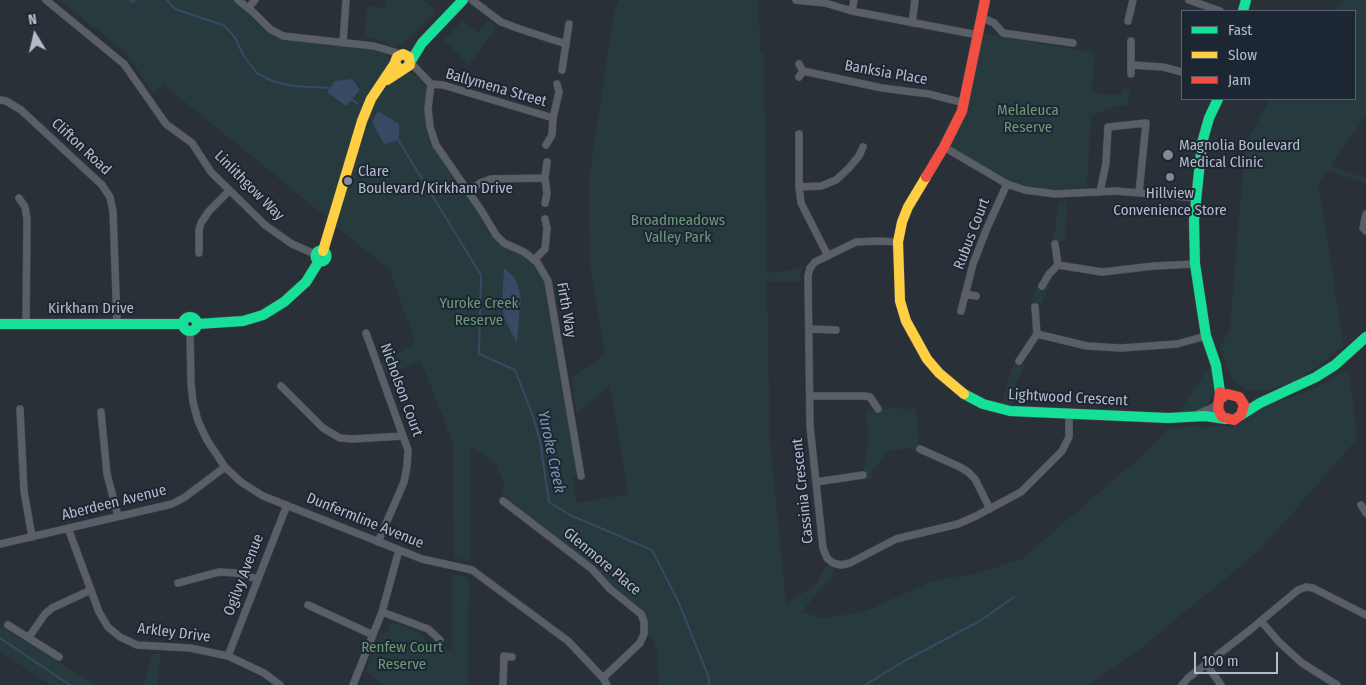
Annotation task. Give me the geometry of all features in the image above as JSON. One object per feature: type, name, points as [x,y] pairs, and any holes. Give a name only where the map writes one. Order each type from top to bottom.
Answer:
[{"type":"street","name":"Linlithgow Way","points":[[46,0],[124,64],[162,120],[192,143],[211,172],[230,191],[279,236],[292,244],[319,255]]},
{"type":"street","points":[[238,0],[266,26],[283,36],[374,46],[385,50],[431,84]]},
{"type":"street","points":[[248,8],[255,0]]},
{"type":"street","points":[[343,43],[346,0]]},
{"type":"street","name":"Kirkham Drive","points":[[0,324],[117,324],[190,327],[243,321],[263,315],[284,302],[306,282],[319,255],[362,120],[371,99],[382,84],[463,0]]},
{"type":"street","points":[[472,0],[501,22],[566,44]]},
{"type":"street","points":[[796,0],[826,3],[852,11],[978,35]]},
{"type":"street","points":[[852,11],[854,0]]},
{"type":"street","points":[[912,23],[916,0]]},
{"type":"street","name":"Lightwood Crescent","points":[[985,0],[962,111],[944,147],[908,208],[902,222],[898,242],[899,290],[906,321],[927,359],[939,373],[964,394],[983,404],[996,408],[1018,412],[1226,419]]},
{"type":"street","points":[[1128,21],[1133,0]]},
{"type":"street","points":[[1194,1],[1217,10]]},
{"type":"street","points":[[981,17],[994,23],[1003,33],[1073,43]]},
{"type":"street","points":[[562,70],[569,24]]},
{"type":"street","points":[[1131,42],[1131,74]]},
{"type":"street","name":"Banksia Place","points":[[799,64],[801,74],[929,94],[964,103]]},
{"type":"street","points":[[1132,65],[1163,67],[1181,72]]},
{"type":"street","name":"Ballymena Street","points":[[431,84],[553,118]]},
{"type":"street","name":"Firth Way","points":[[431,84],[428,109],[430,127],[436,145],[482,210],[496,235],[504,243],[524,252],[534,260],[543,270],[548,280],[580,476]]},
{"type":"street","name":"Ballymena Street","points":[[546,145],[552,136],[553,118],[559,92],[557,84]]},
{"type":"street","name":"Clifton Road","points":[[0,100],[21,110],[102,185],[110,197],[113,211],[117,324]]},
{"type":"street","points":[[1218,100],[1209,118],[1202,143],[1194,220],[1194,264],[1206,336],[1216,365],[1220,386],[1218,409],[1222,417],[1234,420],[1276,395],[1299,386],[1325,372],[1366,337]]},
{"type":"street","points":[[1100,192],[1106,163],[1108,127],[1146,123],[1140,193]]},
{"type":"street","points":[[799,134],[799,187],[801,203],[828,256]]},
{"type":"street","points":[[799,187],[821,186],[836,180],[849,168],[864,147]]},
{"type":"street","points":[[944,147],[1007,184],[1043,194],[1140,193],[1197,198]]},
{"type":"street","points":[[545,204],[547,194],[545,178],[547,162]]},
{"type":"street","points":[[469,192],[480,183],[491,179],[545,178]]},
{"type":"street","name":"Rubus Court","points":[[961,311],[977,255],[1007,184]]},
{"type":"street","points":[[199,253],[201,223],[209,211],[230,191]]},
{"type":"street","points":[[19,198],[25,207],[27,219],[26,324]]},
{"type":"street","points":[[1366,214],[1363,228],[1366,231]]},
{"type":"street","points":[[534,260],[545,249],[547,228],[545,219]]},
{"type":"street","name":"Cassinia Crescent","points":[[898,242],[856,242],[815,262],[810,268],[808,276],[810,426],[823,548],[826,558],[833,563],[841,565],[850,563],[896,539],[958,524],[1020,492],[1062,451],[1069,437],[1069,414]]},
{"type":"street","points":[[1055,244],[1058,265]]},
{"type":"street","points":[[1058,265],[1102,272],[1194,264]]},
{"type":"street","points":[[1042,286],[1049,274],[1058,265]]},
{"type":"street","name":"Rubus Court","points":[[965,294],[976,296]]},
{"type":"street","points":[[1019,361],[1036,334],[1035,307]]},
{"type":"street","name":"Dunfermline Avenue","points":[[190,327],[193,402],[198,421],[207,440],[225,467],[241,482],[263,496],[422,559],[472,570],[568,641],[605,682]]},
{"type":"street","points":[[809,329],[836,330]]},
{"type":"street","name":"Nicholson Court","points":[[366,333],[408,450],[404,482],[378,542]]},
{"type":"street","points":[[1036,334],[1087,346],[1120,348],[1177,344],[1206,336]]},
{"type":"street","points":[[1216,365],[1226,384],[1244,405],[1241,415]]},
{"type":"street","points":[[281,386],[322,428],[340,438],[403,436]]},
{"type":"street","points":[[1220,400],[1228,394],[1248,398],[1276,395]]},
{"type":"street","points":[[810,396],[870,397],[878,410]]},
{"type":"street","name":"Lightwood Crescent","points":[[1188,417],[1214,407],[1220,400]]},
{"type":"street","points":[[20,409],[24,491],[32,537]]},
{"type":"street","points":[[101,412],[107,474],[118,516]]},
{"type":"street","points":[[920,449],[968,472],[990,508]]},
{"type":"street","name":"Aberdeen Avenue","points":[[0,544],[172,504],[185,497],[225,467]]},
{"type":"street","points":[[816,482],[863,475]]},
{"type":"street","name":"Glenmore Place","points":[[502,501],[592,569],[610,589],[640,614],[644,622],[644,634],[640,644],[605,682]]},
{"type":"street","points":[[1360,504],[1366,513]]},
{"type":"street","name":"Ogilvy Avenue","points":[[228,656],[287,505]]},
{"type":"street","name":"Arkley Drive","points":[[68,528],[104,619],[108,627],[120,638],[137,645],[190,648],[228,656],[264,673],[280,685]]},
{"type":"street","points":[[353,685],[382,612],[399,550]]},
{"type":"street","points":[[178,583],[219,572],[236,573],[258,580]]},
{"type":"street","points":[[1182,685],[1188,678],[1206,666],[1298,590],[1313,588],[1366,615]]},
{"type":"street","points":[[29,637],[52,608],[91,590]]},
{"type":"street","points":[[308,605],[373,635]]},
{"type":"street","points":[[382,612],[428,629],[440,640]]},
{"type":"street","points":[[1261,621],[1291,654],[1337,685]]},
{"type":"street","points":[[8,624],[59,658]]},
{"type":"street","points":[[503,685],[502,655],[512,656]]},
{"type":"street","points":[[1206,666],[1221,685]]},
{"type":"green space","points":[[60,0],[233,0],[284,39],[373,48],[385,53],[391,60],[375,88],[330,217],[325,216],[163,84],[153,94],[122,50]]},
{"type":"green space","points":[[385,0],[424,0],[436,11],[402,45],[394,47],[376,39],[364,38],[367,6],[385,8]]},
{"type":"green space","points":[[619,0],[759,0],[760,52],[764,53],[767,273],[803,266],[800,273],[801,281],[767,282],[770,444],[786,603],[817,584],[828,565],[834,568],[831,581],[825,583],[802,612],[823,618],[863,612],[933,581],[978,573],[1022,559],[1153,446],[1167,429],[1200,425],[1202,428],[1229,427],[1239,424],[1267,405],[1316,388],[1346,370],[1350,379],[1357,439],[1261,549],[1140,649],[1089,685],[659,685],[657,651],[652,637],[647,635],[648,623],[645,615],[633,602],[621,595],[597,569],[502,495],[504,483],[496,464],[470,446],[471,562],[454,558],[453,443],[421,361],[385,376],[380,364],[415,343],[390,270],[335,226],[367,113],[380,91],[392,79],[406,73],[411,73],[424,80],[429,86],[426,117],[428,133],[434,148],[480,214],[486,229],[492,237],[498,243],[519,253],[534,264],[541,272],[546,284],[577,472],[571,479],[574,482],[577,503],[628,494],[610,385],[577,413],[571,378],[605,355],[590,266],[589,179],[614,12]]},
{"type":"green space","points":[[1343,0],[1366,0],[1366,115],[1331,166],[1366,178],[1366,183],[1327,171],[1318,184],[1344,345],[1319,366],[1296,381],[1266,391],[1247,390],[1234,382],[1219,349],[1230,329],[1245,145],[1269,100],[1356,100],[1356,10],[1334,10]]},
{"type":"green space","points":[[463,20],[478,33],[489,21],[497,27],[469,65],[444,40]]},
{"type":"green space","name":"Melaleuca Reserve","points":[[981,33],[1095,53],[1092,93],[1121,95],[1122,89],[1130,91],[1127,106],[1116,106],[1091,116],[1087,189],[1044,190],[1027,187],[1009,181],[947,146]]},
{"type":"green space","points":[[1059,202],[1067,202],[1065,240],[1052,244],[1051,243]]},
{"type":"green space","points":[[1047,282],[1050,284],[1041,304],[1035,307],[1030,305],[1037,286],[1043,286]]},
{"type":"green space","points":[[1019,361],[1025,364],[1016,384],[1012,408],[1001,406],[1013,364]]},
{"type":"green space","points":[[1212,366],[1217,385],[1206,407],[1181,414],[1182,407],[1206,371]]},
{"type":"green space","points":[[884,408],[916,409],[919,440],[916,452],[909,448],[889,451],[871,472],[872,478],[868,480],[863,475],[869,440],[865,411],[873,412]]},
{"type":"green space","name":"Renfew Court Reserve","points":[[452,574],[469,578],[468,685],[383,685],[366,671],[381,632],[387,633],[391,622],[418,632],[432,647],[452,650]]},
{"type":"green space","points":[[0,626],[96,685],[51,685],[0,651]]},
{"type":"green space","points":[[152,654],[161,654],[157,685],[144,685]]},
{"type":"water","points":[[352,79],[360,90],[346,106],[327,92],[335,81]]},
{"type":"water","points":[[378,111],[399,124],[399,140],[384,144],[372,122]]},
{"type":"water","points":[[504,268],[515,278],[521,296],[517,343],[504,318],[502,305]]},
{"type":"waterway","points":[[130,0],[131,2],[136,0]]},
{"type":"waterway","points":[[167,0],[175,9],[225,26],[236,39],[243,55],[257,73],[272,81],[293,86],[330,88]]},
{"type":"waterway","points":[[351,99],[358,104]]},
{"type":"waterway","name":"Yuroke Creek","points":[[397,138],[481,275],[479,354],[515,370],[533,416],[540,441],[549,502],[570,515],[652,550],[679,603],[709,678],[709,685]]},
{"type":"waterway","points":[[865,685],[906,660],[980,621],[1014,597]]},
{"type":"waterway","points":[[0,638],[70,685]]},
{"type":"traffic: fast","points":[[411,61],[422,43],[463,0]]},
{"type":"traffic: fast","points":[[1243,10],[1246,0]]},
{"type":"traffic: fast","points":[[1218,100],[1209,118],[1202,143],[1194,220],[1195,264],[1206,336],[1216,365],[1220,392]]},
{"type":"traffic: fast","points":[[321,250],[327,256],[321,262],[315,256],[321,250]]},
{"type":"traffic: fast","points":[[198,324],[243,321],[263,315],[284,302],[306,282],[319,261]]},
{"type":"traffic: fast","points":[[187,317],[193,317],[197,324],[193,331],[187,331],[183,327],[183,321],[187,317]]},
{"type":"traffic: fast","points":[[0,324],[183,324]]},
{"type":"traffic: fast","points":[[1241,415],[1260,403],[1316,377],[1335,365],[1366,337]]},
{"type":"traffic: fast","points":[[964,394],[983,404],[1010,411],[1168,418],[1205,416],[1226,419]]},
{"type":"traffic: slow","points":[[387,80],[410,65],[409,57],[403,54],[397,57],[395,62],[398,68],[402,70]]},
{"type":"traffic: slow","points":[[323,251],[362,121],[371,99],[395,63]]},
{"type":"traffic: slow","points":[[926,177],[908,207],[902,222],[898,242],[900,301],[906,321],[927,359],[939,373],[964,394]]},
{"type":"traffic: jam","points":[[926,177],[962,111],[985,0]]},
{"type":"traffic: jam","points":[[1220,392],[1218,409],[1222,417],[1234,420],[1241,415],[1244,405],[1239,397],[1227,394],[1220,399]]},
{"type":"place","name":"Magnolia Boulevard Medical Clinic","points":[[1168,155]]},
{"type":"place","name":"Hillview Convenience Store","points":[[1170,177]]},
{"type":"place","name":"Clare Boulevard/Kirkham Drive","points":[[348,181]]},
{"type":"park label","name":"Broadmeadows Valley Park","points":[[678,230]]},
{"type":"park label","name":"Yuroke Creek Reserve","points":[[479,312]]}]
